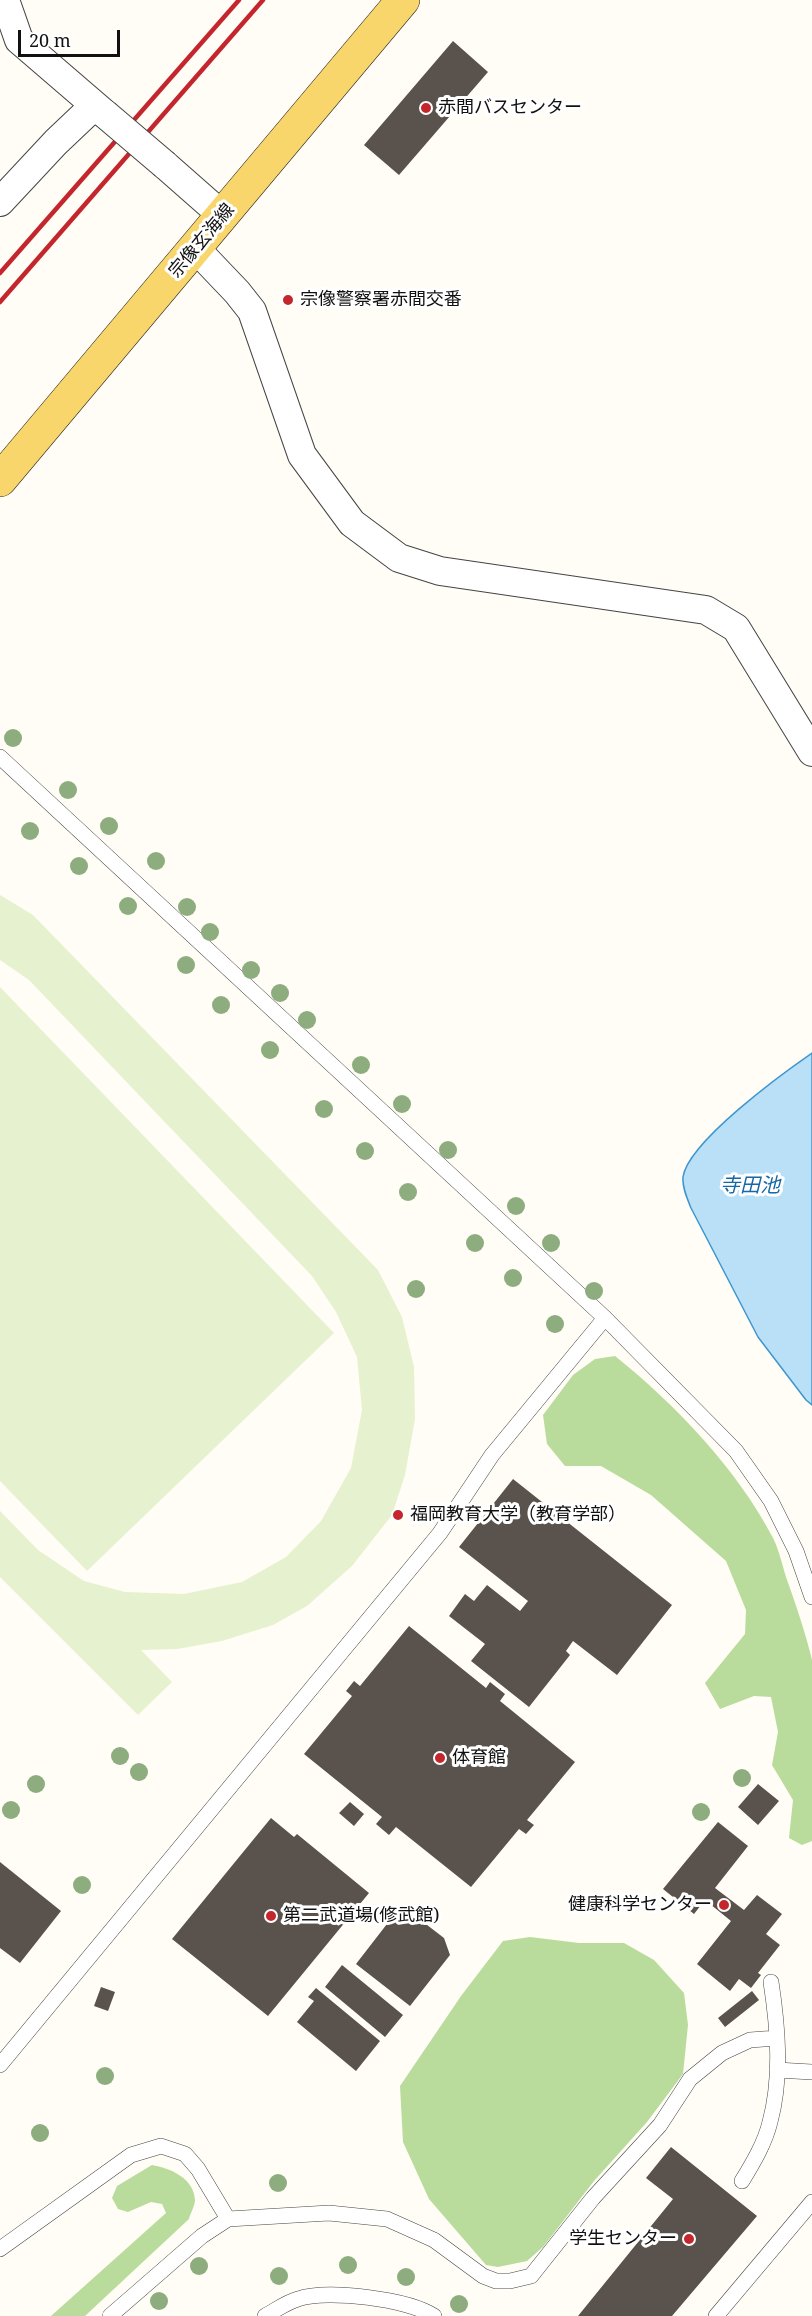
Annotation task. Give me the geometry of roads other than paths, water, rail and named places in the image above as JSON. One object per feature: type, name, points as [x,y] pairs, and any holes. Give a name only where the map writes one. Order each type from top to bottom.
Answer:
[{"type":"main road","name":"宗像玄海線","points":[[0,480],[403,0]]},
{"type":"street","points":[[5,0],[19,40],[223,216]]},
{"type":"street","points":[[0,202],[56,142],[100,110]]},
{"type":"street","points":[[195,248],[252,311],[302,455],[352,523],[399,558],[440,571],[706,610],[736,628],[812,752]]},
{"type":"lane","points":[[0,757],[605,1318],[736,1451],[771,1501],[796,1551],[812,1597]]},
{"type":"lane","points":[[0,2065],[440,1533],[492,1455],[605,1318]]},
{"type":"lane","points":[[741,2181],[758,2154],[770,2122],[777,2070],[777,2023],[771,1983]]},
{"type":"lane","points":[[110,2316],[202,2236],[228,2219],[329,2213],[387,2219],[434,2240],[483,2276],[496,2281],[531,2277],[593,2198],[660,2125],[690,2079],[722,2053],[750,2040],[777,2038]]},
{"type":"lane","points":[[777,2070],[812,2072]]},
{"type":"lane","points":[[0,2249],[131,2155],[160,2146],[184,2154],[198,2169],[228,2219]]},
{"type":"lane","points":[[716,2316],[812,2202]]},
{"type":"lane","points":[[265,2316],[298,2299],[337,2294],[385,2300],[434,2316]]},
{"type":"water","name":"寺田池","points":[[812,1053],[812,1405],[758,1337],[691,1208],[685,1193],[683,1177],[689,1162],[718,1128],[738,1109]]},
{"type":"railway","points":[[0,273],[239,0]]},
{"type":"railway","points":[[0,302],[263,0]]},
{"type":"place","name":"赤間バスセンター","points":[[426,108]]},
{"type":"place","name":"宗像警察署赤間交番","points":[[288,300]]},
{"type":"place","name":"福岡教育大学（教育学部）","points":[[398,1515]]},
{"type":"place","name":"体育館","points":[[440,1758]]},
{"type":"place","name":"健康科学センター","points":[[724,1905]]},
{"type":"place","name":"第二武道場(修武館)","points":[[271,1916]]},
{"type":"place","name":"学生センター","points":[[689,2239]]}]
